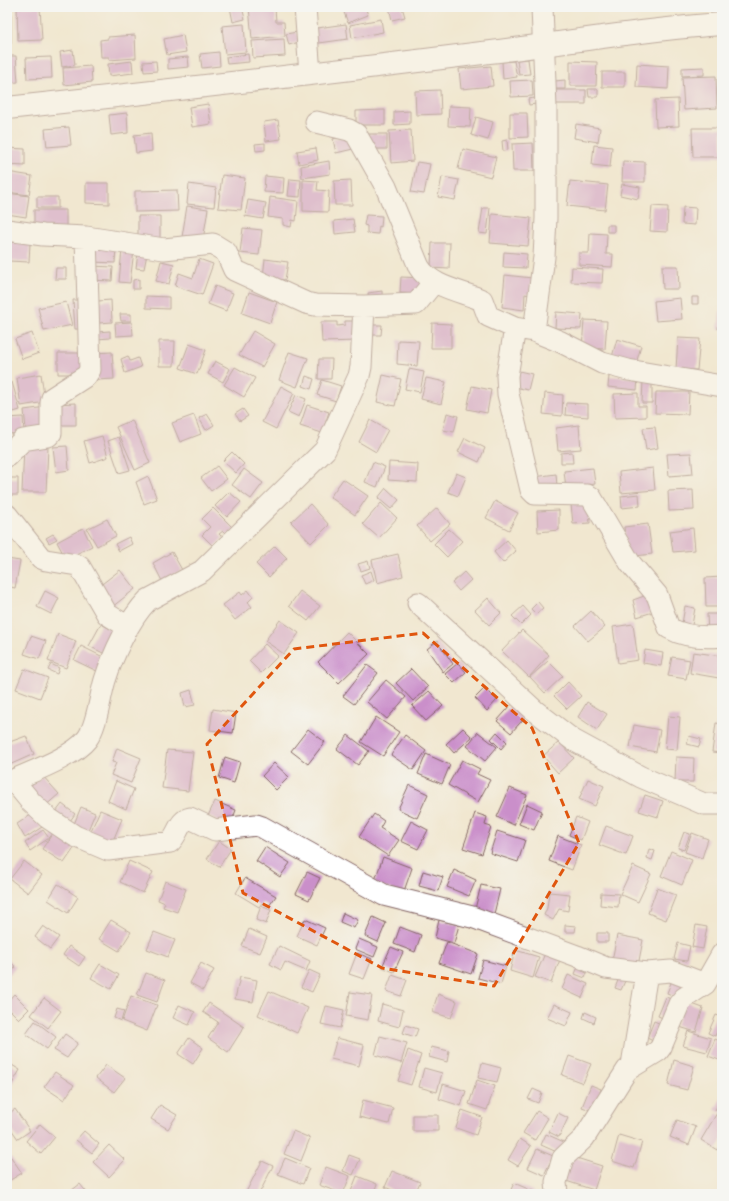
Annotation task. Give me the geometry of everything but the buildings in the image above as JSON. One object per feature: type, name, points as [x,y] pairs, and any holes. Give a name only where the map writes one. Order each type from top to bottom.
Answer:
[{"type":"main road","points":[[7,108],[544,46],[669,27],[722,24]]},
{"type":"street","points":[[305,7],[310,74]]},
{"type":"street","points":[[542,7],[544,46],[546,218],[544,257],[524,330],[507,376],[508,394],[531,490],[535,494],[591,496],[630,563],[657,595],[668,628],[683,634],[709,637],[722,636]]},
{"type":"street","points":[[316,122],[349,130],[356,134],[386,187],[424,275],[434,282],[482,300],[488,316],[560,342],[602,363],[635,371],[722,386]]},
{"type":"street","points":[[7,230],[43,235],[86,237],[164,249],[213,244],[226,252],[234,270],[306,304],[364,306],[416,304],[434,282]]},
{"type":"street","points":[[7,456],[23,440],[48,436],[51,433],[52,398],[86,376],[90,370],[86,237]]},
{"type":"street","points":[[364,306],[361,366],[359,376],[325,450],[206,567],[148,600],[128,627],[105,679],[87,738],[72,752],[10,781],[48,818],[75,836],[108,850],[170,842],[174,838],[183,821],[190,818],[215,830],[256,825],[262,826],[384,895],[472,917],[606,968],[647,973],[671,971],[705,984]]},
{"type":"street","points":[[7,515],[41,558],[80,567],[107,614],[128,627]]},
{"type":"street","points":[[418,603],[534,710],[573,740],[641,777],[704,804],[722,804]]},
{"type":"street","points":[[557,1194],[556,1182],[563,1158],[584,1138],[627,1070],[632,1065],[658,1051],[684,998],[705,984],[722,954]]},
{"type":"street","points":[[632,1065],[647,973]]},
{"type":"highlighted area","points":[[423,633],[532,728],[579,843],[494,986],[382,968],[243,893],[207,744],[294,649]]}]
